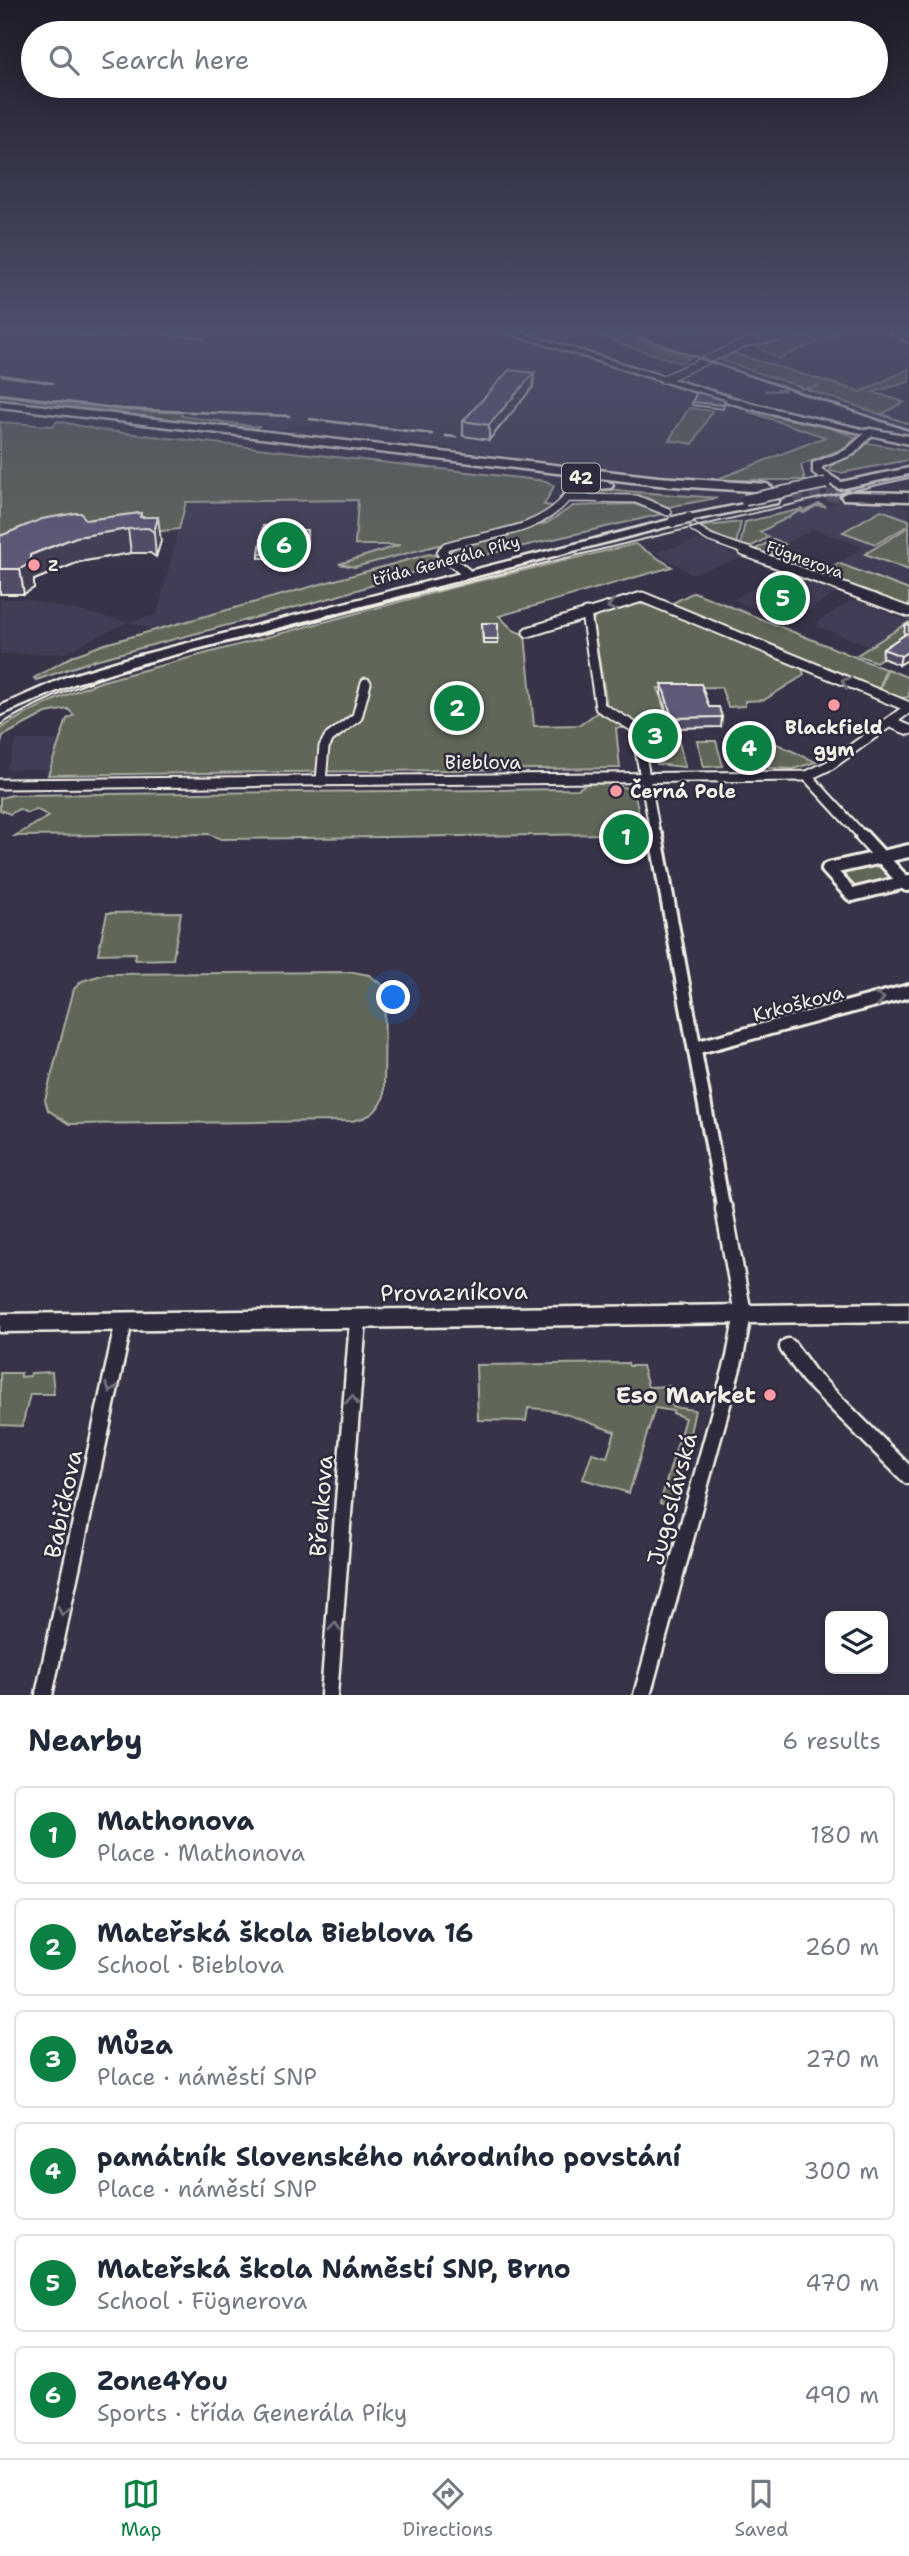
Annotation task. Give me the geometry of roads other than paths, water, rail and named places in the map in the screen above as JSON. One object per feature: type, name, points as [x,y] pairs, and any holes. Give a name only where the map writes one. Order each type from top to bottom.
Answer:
[{"type":"highway","name":"42","points":[[9,411],[744,497]]},
{"type":"highway","name":"42","points":[[61,411],[658,481],[767,488]]},
{"type":"highway","points":[[870,432],[909,440]]},
{"type":"highway","name":"42","points":[[472,465],[556,480],[566,484],[569,496],[578,488],[593,484],[690,491]]},
{"type":"highway","points":[[835,486],[909,497]]},
{"type":"highway","points":[[877,490],[909,491]]},
{"type":"main road","points":[[835,486],[817,471],[816,466],[850,452],[870,432]]},
{"type":"main road","name":"třída Generála Píky","points":[[0,702],[44,681],[124,656],[463,570],[835,486],[909,465]]},
{"type":"main road","name":"třída Generála Píky","points":[[681,520],[744,497],[835,486],[909,471]]},
{"type":"main road","name":"třída Generála Píky","points":[[0,711],[71,680],[130,662],[463,570]]},
{"type":"main road","name":"Provazníkova","points":[[0,1322],[909,1312]]},
{"type":"street","points":[[771,411],[870,432]]},
{"type":"street","points":[[463,570],[442,553],[446,546],[537,523],[554,514],[569,496]]},
{"type":"street","name":"Fügnerova","points":[[569,496],[636,499],[681,520],[710,538],[909,612]]},
{"type":"street","points":[[528,632],[642,597],[909,707],[891,723],[830,765],[807,776],[907,884]]},
{"type":"street","points":[[586,613],[600,707],[636,728],[743,1314]]},
{"type":"street","points":[[321,781],[324,747],[329,738],[357,718],[366,683]]},
{"type":"street","points":[[891,723],[909,730]]},
{"type":"street","name":"Bieblova","points":[[0,784],[807,776]]},
{"type":"street","points":[[907,884],[852,895],[828,869],[909,850]]},
{"type":"street","name":"Krkoškova","points":[[695,1048],[908,994]]},
{"type":"street","name":"Jugoslávská","points":[[642,1695],[735,1357],[743,1314]]},
{"type":"street","name":"Břenkova","points":[[330,1695],[358,1320]]},
{"type":"street","name":"Babičkova","points":[[44,1695],[124,1321]]},
{"type":"street","points":[[788,1347],[809,1376],[909,1476]]},
{"type":"tunnel","points":[[836,489],[871,490]]},
{"type":"tunnel","points":[[742,494],[847,496]]},
{"type":"tunnel","points":[[687,524],[694,528]]},
{"type":"tram line","points":[[0,725],[75,688],[154,662],[464,583],[909,478]]},
{"type":"railway","points":[[172,411],[289,416]]},
{"type":"railway","points":[[854,411],[909,430]]},
{"type":"railway","points":[[310,419],[432,434]]},
{"type":"railway","points":[[446,436],[456,437]]},
{"type":"place","name":"Zone4You","points":[[284,545]]},
{"type":"place","name":"Z","points":[[34,565]]},
{"type":"place","name":"Mateřská škola Náměstí SNP, Brno","points":[[783,598]]},
{"type":"place","name":"Blackfield gym","points":[[834,705]]},
{"type":"place","name":"Mateřská škola Bieblova 16","points":[[457,708]]},
{"type":"place","name":"Můza","points":[[655,736]]},
{"type":"place","name":"památník Slovenského národního povstání","points":[[749,748]]},
{"type":"place","name":"Černá Pole","points":[[616,791]]},
{"type":"place","name":"Mathonova","points":[[626,837]]},
{"type":"place","name":"Eso Market","points":[[770,1395]]}]
